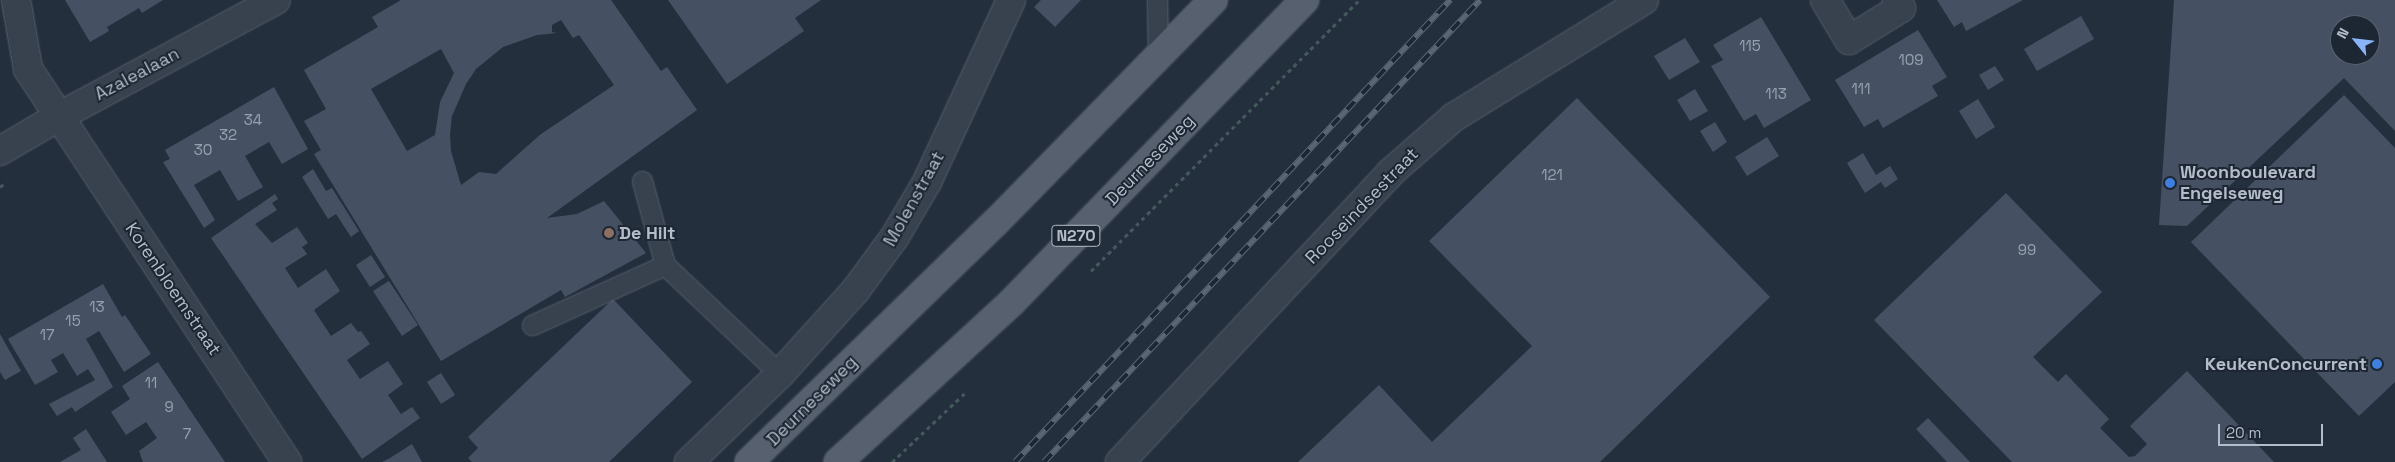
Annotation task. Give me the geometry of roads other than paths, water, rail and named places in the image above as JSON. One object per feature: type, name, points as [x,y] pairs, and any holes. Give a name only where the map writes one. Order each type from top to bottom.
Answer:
[{"type":"main road","name":"Deurneseweg","points":[[749,462],[1158,59],[1213,0]]},
{"type":"main road","name":"Deurneseweg","points":[[838,462],[1011,303],[1306,0]]},
{"type":"street","name":"Korenbloemstraat","points":[[16,0],[28,69],[287,462]]},
{"type":"street","name":"Azalealaan","points":[[0,152],[58,116],[276,0]]},
{"type":"street","name":"Molenstraat","points":[[689,462],[780,374],[856,291],[894,238],[927,182],[1011,0]]},
{"type":"street","name":"Rooseindsestraat","points":[[1120,462],[1390,173],[1454,117],[1644,0]]},
{"type":"street","points":[[1825,0],[1848,40],[1901,8],[1896,0]]},
{"type":"lane","points":[[1157,0],[1158,59]]},
{"type":"lane","points":[[642,181],[665,265],[780,374]]},
{"type":"lane","points":[[532,325],[665,265]]},
{"type":"railway","points":[[1015,462],[1450,0]]},
{"type":"railway","points":[[1044,462],[1480,0]]},
{"type":"place","name":"Woonboulevard Engelseweg","points":[[2170,183]]},
{"type":"place","name":"De Hilt","points":[[609,233]]},
{"type":"place","name":"KeukenConcurrent","points":[[2377,364]]}]
